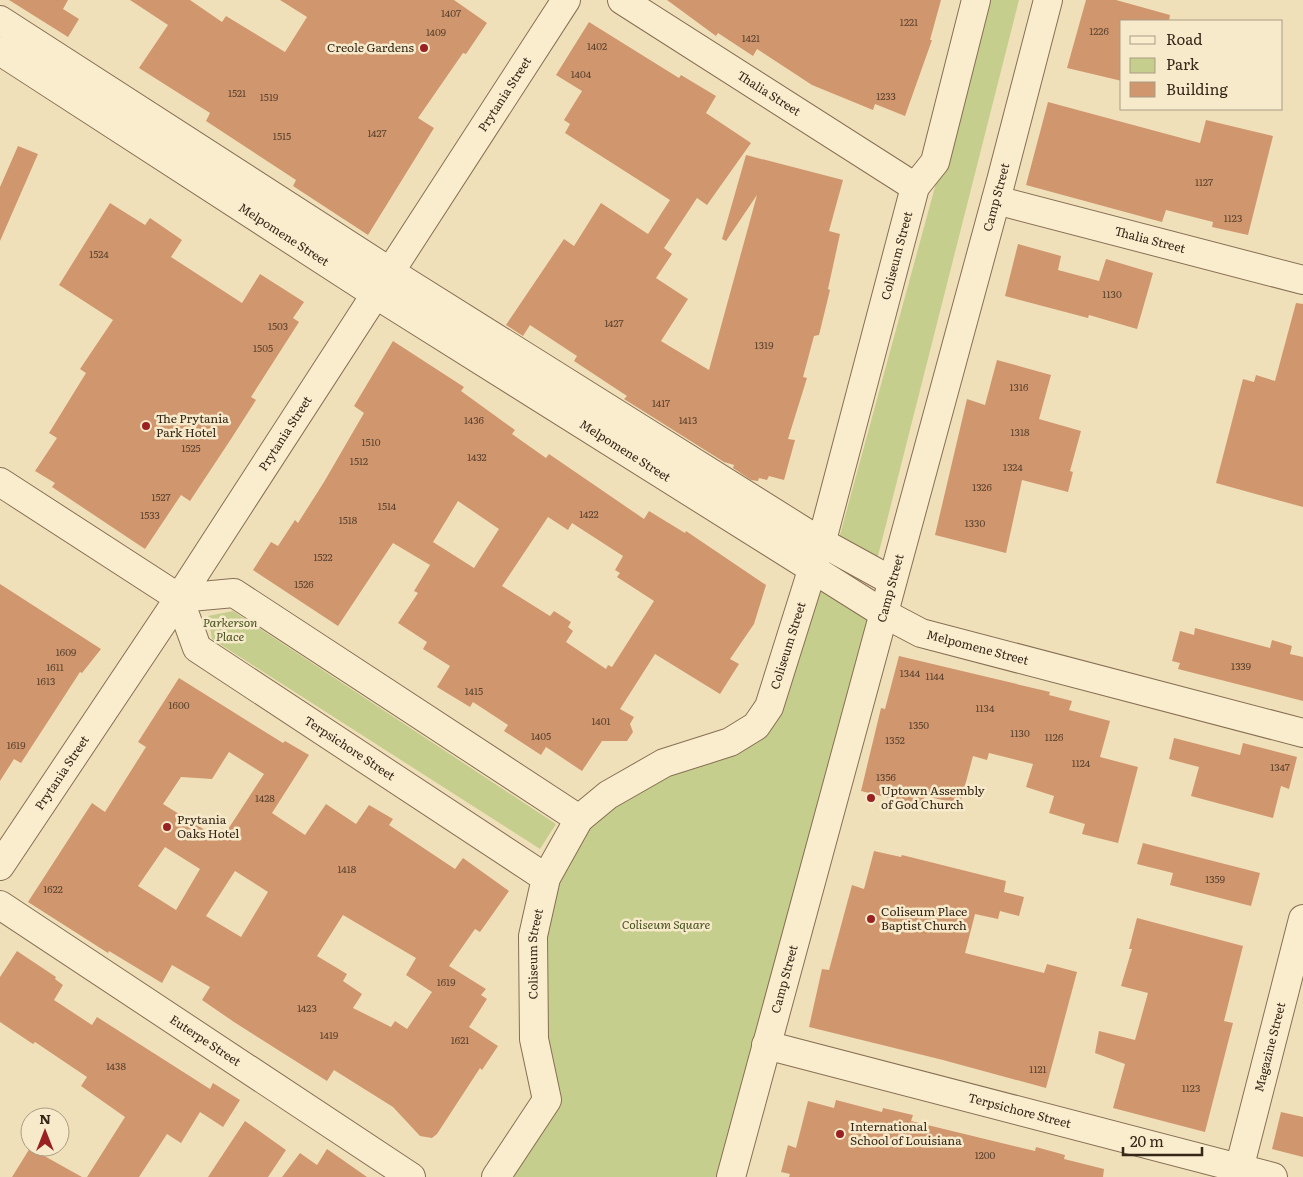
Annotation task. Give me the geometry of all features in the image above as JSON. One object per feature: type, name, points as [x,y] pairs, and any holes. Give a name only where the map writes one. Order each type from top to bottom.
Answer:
[{"type":"street","name":"Prytania Street","points":[[0,866],[179,598],[566,0]]},
{"type":"street","name":"Thalia Street","points":[[622,0],[915,188]]},
{"type":"street","name":"Coliseum Street","points":[[496,1177],[547,1100],[534,1039],[533,936],[546,878],[579,819],[608,795],[664,763],[730,742],[756,726],[769,707],[821,542],[915,188],[934,162],[976,0]]},
{"type":"street","name":"Camp Street","points":[[732,1177],[766,1045],[996,200],[1048,0]]},
{"type":"street","points":[[0,20],[389,271],[821,542],[892,580]]},
{"type":"street","name":"Melpomene Street","points":[[0,51],[375,294],[883,613],[921,633],[1303,733]]},
{"type":"street","name":"Thalia Street","points":[[996,200],[1303,280]]},
{"type":"street","points":[[0,482],[179,598],[234,593],[579,819]]},
{"type":"street","name":"Terpsichore Street","points":[[179,598],[197,648],[546,878]]},
{"type":"street","name":"Euterpe Street","points":[[0,905],[411,1177]]},
{"type":"street","name":"Magazine Street","points":[[1238,1173],[1303,919]]},
{"type":"street","name":"Terpsichore Street","points":[[766,1045],[1238,1173],[1273,1177]]},
{"type":"green space","points":[[986,0],[1019,0],[878,556],[868,560],[838,542]]},
{"type":"green space","name":"Coliseum Square","points":[[813,569],[883,613],[731,1177],[496,1177],[547,1100],[533,936],[579,819],[756,726]]},
{"type":"green space","name":"Parkerson Place","points":[[233,611],[556,824],[540,849],[212,639],[208,616]]},
{"type":"building","points":[[9,0],[68,0],[63,9],[79,19],[68,37]]},
{"type":"building","points":[[130,0],[190,0],[222,22],[226,16],[285,52],[307,17],[280,0],[454,0],[487,23],[466,54],[463,53],[418,118],[434,128],[368,235],[293,186],[296,180],[206,121],[210,113],[139,68],[168,25]]},
{"type":"building","points":[[667,0],[941,0],[930,40],[932,40],[905,116],[875,104],[873,110],[812,85],[757,49],[753,56],[718,33],[716,36]]},
{"type":"building","points":[[1086,0],[1116,0],[1170,15],[1169,20],[1120,20],[1120,81],[1067,68]]},
{"type":"building","points":[[589,22],[679,78],[681,75],[716,96],[706,113],[751,143],[707,205],[697,198],[664,248],[672,254],[656,278],[688,299],[661,341],[709,370],[757,195],[726,241],[722,239],[746,155],[843,180],[829,231],[840,234],[828,289],[830,290],[819,335],[814,336],[803,377],[807,378],[788,439],[795,440],[784,480],[769,476],[767,480],[759,478],[758,481],[751,480],[733,468],[734,465],[724,462],[624,399],[627,396],[574,361],[577,356],[530,325],[523,336],[506,325],[564,239],[574,246],[601,203],[648,234],[670,200],[565,133],[570,124],[564,120],[582,91],[556,75]]},
{"type":"building","points":[[1048,102],[1200,143],[1206,120],[1273,136],[1248,235],[1212,227],[1213,222],[1166,210],[1162,222],[1026,185]]},
{"type":"building","points":[[18,146],[38,154],[0,241],[0,187]]},
{"type":"building","points":[[110,203],[145,225],[150,218],[182,240],[171,257],[242,303],[260,274],[304,302],[293,318],[299,322],[251,397],[256,400],[231,439],[190,501],[181,495],[145,549],[52,487],[55,483],[35,471],[57,438],[49,433],[86,373],[80,369],[113,320],[59,285]]},
{"type":"building","points":[[1018,244],[1061,256],[1058,270],[1099,281],[1106,259],[1153,273],[1137,329],[1089,315],[1088,318],[1005,296]]},
{"type":"building","points":[[1296,303],[1303,304],[1303,507],[1216,483],[1243,379],[1254,382],[1256,375],[1275,381]]},
{"type":"building","points":[[393,341],[464,387],[461,391],[515,430],[512,434],[546,458],[549,454],[644,519],[649,511],[685,533],[686,531],[766,585],[754,624],[730,659],[739,664],[720,694],[655,654],[620,709],[634,717],[630,724],[633,732],[627,741],[602,741],[582,771],[546,747],[541,755],[504,731],[508,725],[473,702],[470,707],[437,687],[450,666],[423,649],[427,642],[398,623],[418,593],[414,591],[430,565],[393,543],[338,626],[253,570],[271,542],[278,546],[295,520],[298,523],[324,482],[364,413],[354,406]],"holes":[[[458,501],[499,529],[474,568],[433,542]],[[548,517],[568,530],[572,523],[623,556],[615,570],[620,573],[617,577],[654,601],[612,667],[608,665],[606,669],[566,642],[573,631],[568,627],[571,622],[554,611],[550,616],[502,586]]]},
{"type":"building","points":[[997,360],[1051,375],[1039,419],[1081,431],[1070,471],[1073,472],[1068,492],[1022,480],[1006,553],[935,535],[967,399],[985,405]]},
{"type":"building","points":[[0,584],[101,649],[82,673],[80,672],[21,763],[14,759],[0,781]]},
{"type":"building","points":[[1195,628],[1270,648],[1272,640],[1292,646],[1290,654],[1303,657],[1303,701],[1178,669],[1180,663],[1172,661],[1180,631],[1194,635]]},
{"type":"building","points":[[899,656],[1050,692],[1049,695],[1072,701],[1069,710],[1110,721],[1100,757],[1138,767],[1118,843],[1082,834],[1085,824],[1049,813],[1054,796],[1026,787],[1033,764],[989,753],[987,760],[973,756],[960,804],[925,796],[922,806],[861,791],[881,708],[885,709]]},
{"type":"building","points":[[179,678],[283,743],[285,741],[309,755],[272,813],[305,835],[326,804],[356,824],[369,805],[393,819],[389,825],[455,869],[463,858],[509,891],[480,932],[475,929],[449,966],[486,989],[481,995],[487,999],[469,1027],[498,1046],[482,1070],[480,1068],[437,1134],[432,1138],[420,1136],[393,1107],[334,1070],[327,1081],[234,1022],[202,1000],[210,987],[172,965],[162,983],[109,951],[108,953],[28,902],[92,803],[105,812],[146,747],[138,742]],"holes":[[[229,752],[264,774],[221,840],[163,804],[181,777],[212,779]],[[165,847],[200,869],[176,910],[138,886]],[[235,871],[268,892],[241,937],[206,916]],[[343,915],[416,958],[406,975],[432,992],[407,1029],[395,1021],[391,1027],[353,1008],[362,994],[343,981],[347,974],[317,956]]]},
{"type":"building","points":[[1174,738],[1240,755],[1243,743],[1297,757],[1289,789],[1281,786],[1273,818],[1191,796],[1199,767],[1169,759]]},
{"type":"building","points":[[1143,843],[1260,873],[1251,906],[1170,885],[1173,873],[1137,864]]},
{"type":"building","points":[[874,851],[901,857],[902,855],[1006,881],[1004,892],[1024,897],[1019,916],[1000,911],[998,919],[975,914],[965,953],[1044,973],[1047,964],[1077,972],[1046,1088],[809,1027],[822,969],[829,970],[852,885],[864,889]]},
{"type":"building","points":[[1137,918],[1243,946],[1224,1021],[1233,1023],[1205,1132],[1113,1108],[1125,1064],[1095,1053],[1099,1031],[1135,1040],[1148,993],[1121,986],[1132,949],[1129,949]]},
{"type":"building","points":[[17,951],[56,977],[55,979],[63,985],[54,1000],[92,1025],[97,1017],[210,1089],[213,1083],[240,1100],[223,1127],[200,1112],[181,1143],[167,1134],[139,1177],[87,1177],[125,1117],[81,1086],[87,1077],[35,1042],[33,1044],[0,1022],[0,977]]},
{"type":"building","points":[[836,1100],[882,1112],[883,1108],[913,1115],[911,1121],[1035,1151],[1036,1147],[1065,1155],[1064,1159],[1104,1169],[1103,1177],[789,1177],[790,1174],[781,1172],[788,1145],[796,1148],[808,1101],[834,1108]]},
{"type":"building","points":[[1281,1112],[1303,1117],[1303,1157],[1272,1149]]},
{"type":"building","points":[[245,1121],[286,1150],[268,1177],[208,1177]]},
{"type":"building","points":[[327,1149],[367,1177],[282,1177],[300,1153],[317,1165]]},
{"type":"building","points":[[24,1157],[46,1157],[82,1177],[12,1177]]},
{"type":"place","name":"Creole Gardens","points":[[424,48]]},
{"type":"place","name":"The Prytania Park Hotel","points":[[146,426]]},
{"type":"place","name":"Uptown Assembly of God Church","points":[[871,798]]},
{"type":"place","name":"Prytania Oaks Hotel","points":[[167,827]]},
{"type":"place","name":"Coliseum Place Baptist Church","points":[[871,919]]},
{"type":"place","name":"International School of Louisiana","points":[[840,1134]]}]
